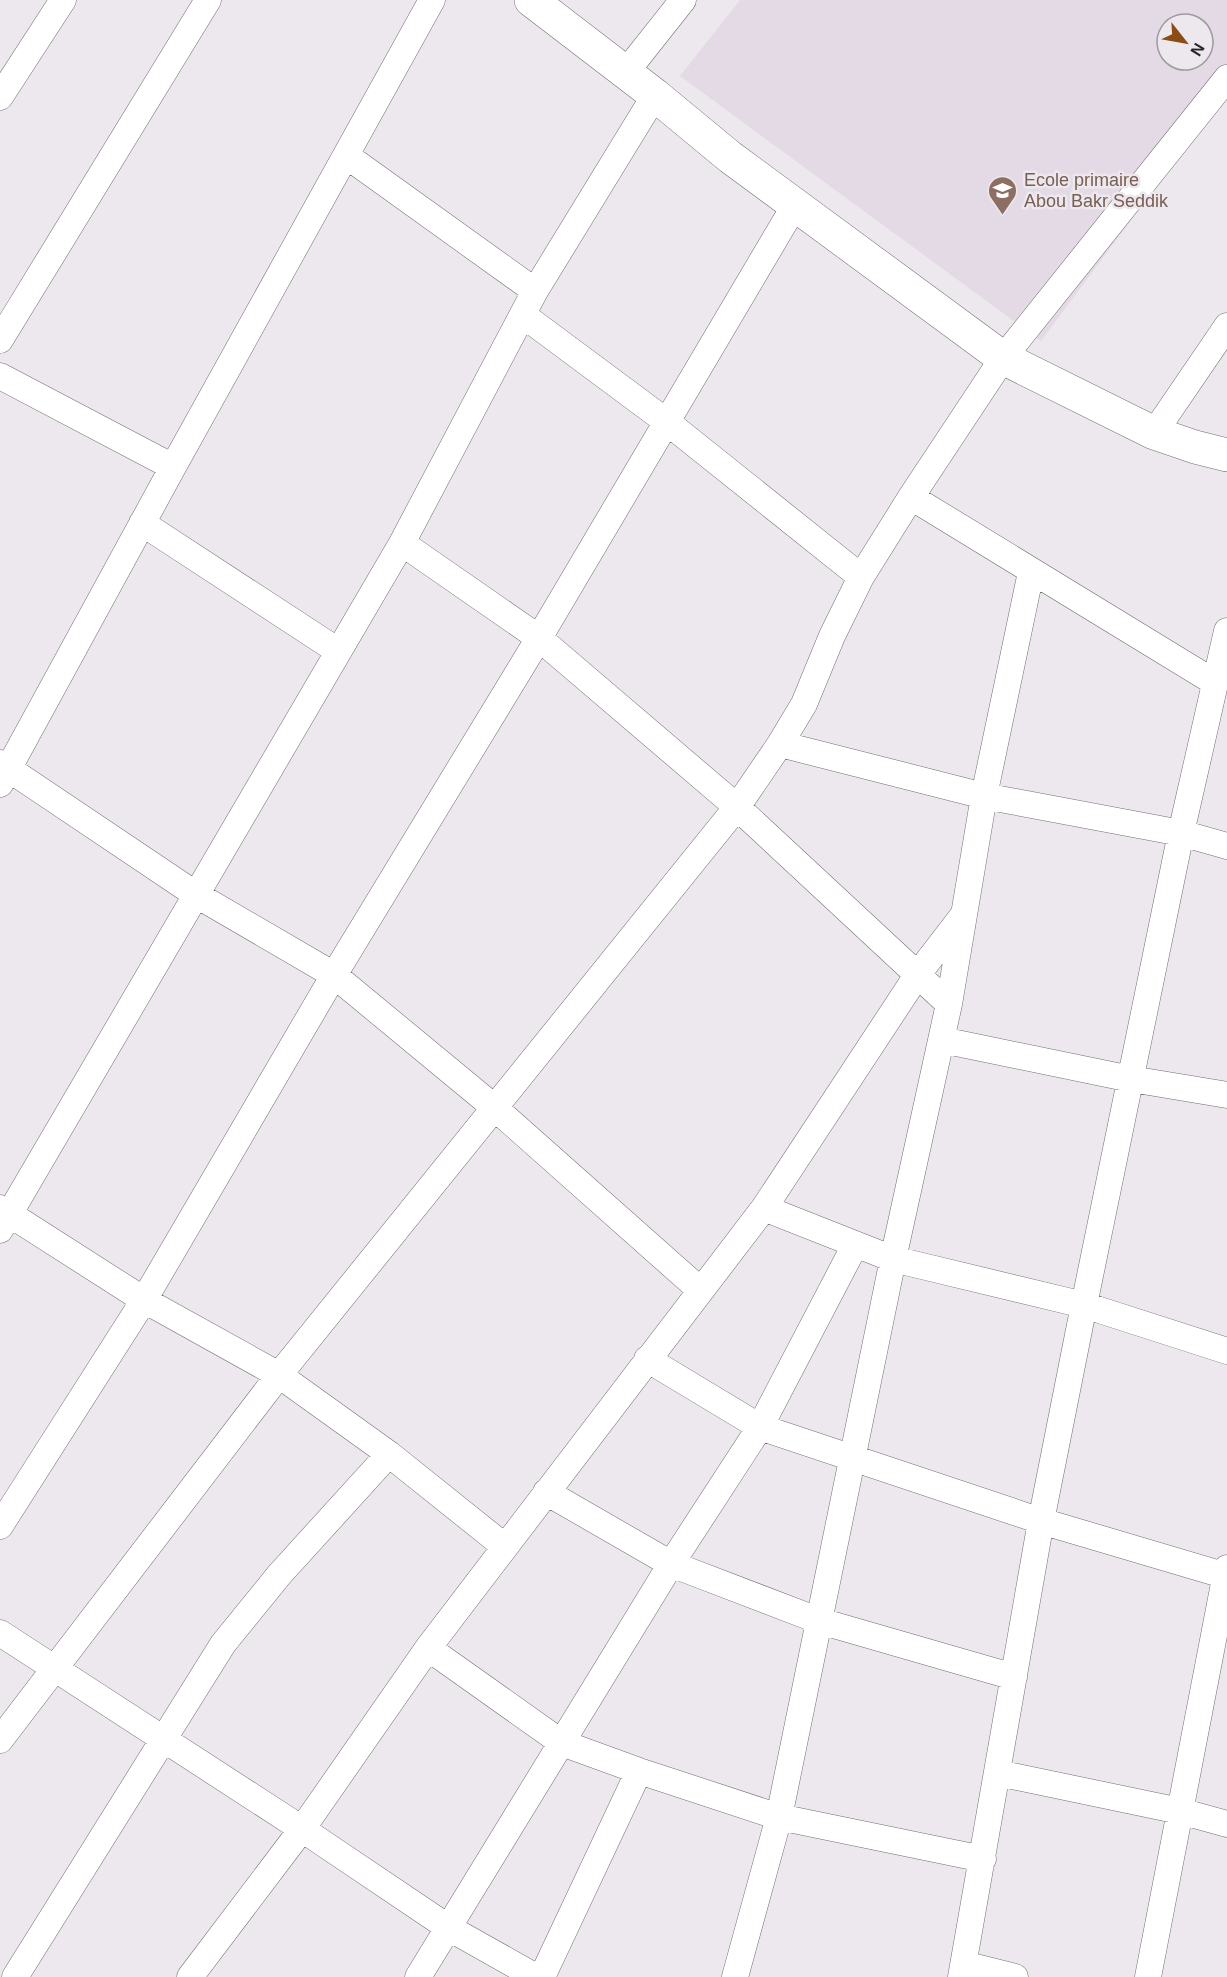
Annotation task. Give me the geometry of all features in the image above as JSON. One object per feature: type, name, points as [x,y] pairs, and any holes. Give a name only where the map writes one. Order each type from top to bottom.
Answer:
[{"type":"street","points":[[0,98],[63,0]]},
{"type":"street","points":[[0,340],[208,0]]},
{"type":"street","points":[[432,0],[3,772],[195,894],[334,975],[495,1108],[700,1290]]},
{"type":"street","points":[[531,0],[626,72],[730,157],[1003,358],[1154,433],[1227,455]]},
{"type":"street","points":[[626,72],[683,0]]},
{"type":"street","points":[[0,1740],[279,1375],[736,807],[780,744],[804,704],[832,636],[861,577],[910,497],[1003,358],[1227,78]]},
{"type":"street","points":[[504,1546],[390,1454],[279,1375],[3,1218],[402,543],[535,291],[655,95]]},
{"type":"street","points":[[347,156],[535,291]]},
{"type":"street","points":[[0,1526],[144,1300],[334,975],[539,638],[795,205]]},
{"type":"street","points":[[523,315],[667,422],[861,577]]},
{"type":"street","points":[[1154,433],[1227,326]]},
{"type":"street","points":[[0,376],[172,467]]},
{"type":"street","points":[[910,497],[1214,682]]},
{"type":"street","points":[[142,523],[338,651]]},
{"type":"street","points":[[402,543],[539,638],[736,807],[950,1004]]},
{"type":"street","points":[[735,1977],[779,1817],[893,1259],[950,1004],[984,796],[1031,572]]},
{"type":"street","points":[[1015,1977],[962,1971],[1041,1521],[1180,834],[1227,632]]},
{"type":"street","points":[[780,744],[984,796],[1180,834],[1227,846]]},
{"type":"street","points":[[190,1977],[302,1829],[428,1648],[504,1546],[764,1208],[918,974],[964,915]]},
{"type":"street","points":[[942,1040],[1131,1079],[1227,1095]]},
{"type":"street","points":[[764,1208],[893,1259],[1084,1305],[1227,1351]]},
{"type":"street","points":[[418,1977],[671,1564],[760,1427],[855,1245]]},
{"type":"street","points":[[647,1359],[760,1427],[1041,1521],[1226,1573],[1148,1977]]},
{"type":"street","points":[[15,1977],[223,1644],[279,1575],[390,1454]]},
{"type":"street","points":[[546,1492],[671,1564],[820,1621],[1014,1677]]},
{"type":"street","points":[[0,1633],[302,1829],[449,1928],[537,1977]]},
{"type":"street","points":[[428,1648],[562,1743],[779,1817],[983,1859]]},
{"type":"street","points":[[542,1977],[639,1771]]},
{"type":"street","points":[[998,1773],[1180,1811],[1227,1824]]},
{"type":"shaded area","name":"Ecole primaire Abou Bakr Seddik","points":[[740,0],[1227,0],[1227,91],[1041,341],[680,76]]},
{"type":"place","name":"Ecole primaire Abou Bakr Seddik","points":[[1003,216]]}]
